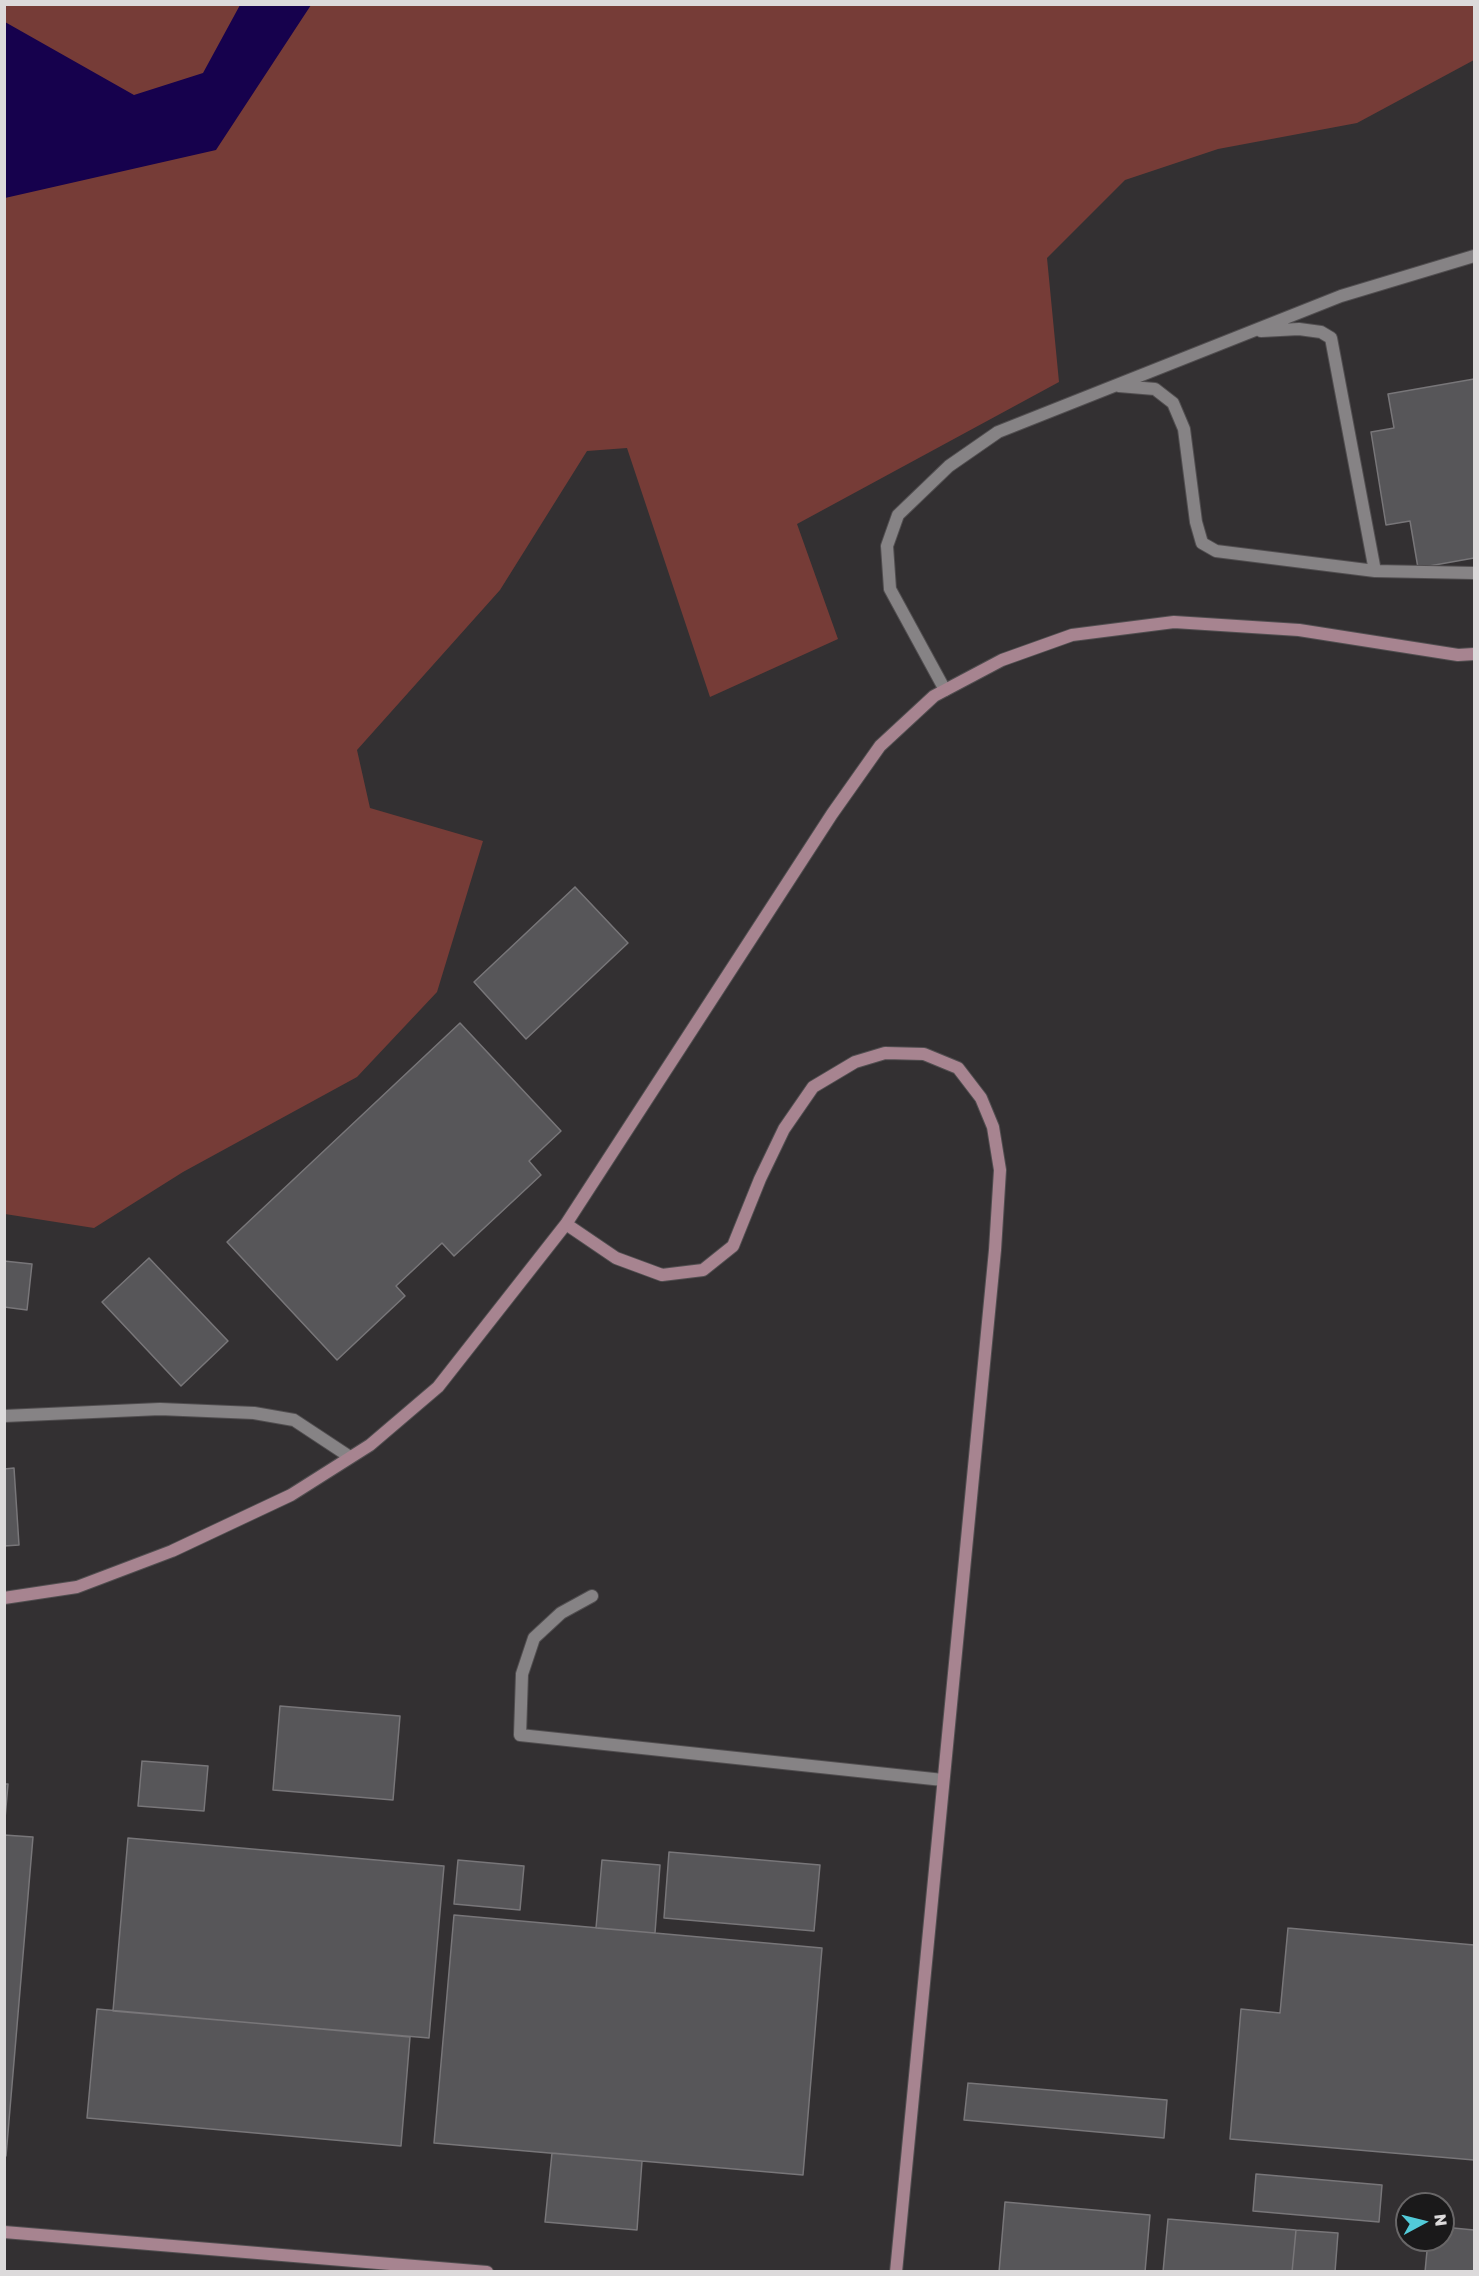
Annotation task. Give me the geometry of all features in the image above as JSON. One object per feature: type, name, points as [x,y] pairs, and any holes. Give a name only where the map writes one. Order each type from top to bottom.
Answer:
[{"type":"street","points":[[4,1598],[77,1587],[172,1551],[291,1495],[370,1445],[438,1387],[566,1224],[832,814],[880,746],[934,696],[1002,660],[1072,635],[1174,622],[1299,630],[1458,655],[1474,654]]},
{"type":"street","points":[[566,1224],[616,1258],[662,1275],[703,1270],[733,1246],[760,1179],[784,1129],[813,1087],[855,1062],[885,1053],[924,1054],[958,1068],[981,1098],[993,1127],[1000,1170],[995,1250],[896,2271]]},
{"type":"street","points":[[4,2232],[487,2271]]},
{"type":"lane","points":[[945,690],[890,589],[887,546],[898,515],[949,466],[998,432],[1248,332],[1341,296],[1474,256]]},
{"type":"lane","points":[[1248,332],[1299,329],[1321,332],[1331,338],[1375,571]]},
{"type":"lane","points":[[1115,386],[1155,389],[1173,403],[1184,429],[1196,522],[1202,543],[1216,551],[1375,571],[1474,573]]},
{"type":"lane","points":[[4,1416],[160,1409],[255,1413],[294,1420],[350,1457]]},
{"type":"lane","points":[[592,1596],[561,1613],[534,1638],[522,1674],[520,1735],[944,1779]]},
{"type":"shaded area","points":[[1474,4],[1474,60],[1357,123],[1218,149],[1125,180],[1047,258],[1059,382],[797,524],[838,639],[710,697],[627,448],[587,451],[500,590],[357,750],[370,808],[483,841],[437,992],[357,1077],[183,1172],[94,1228],[5,1214],[4,5]]},
{"type":"shaded area","points":[[240,5],[311,5],[216,150],[5,198],[5,22],[134,95],[203,73]]},
{"type":"building","points":[[1474,379],[1474,558],[1418,568],[1410,521],[1386,525],[1371,432],[1394,428],[1388,394]]},
{"type":"building","points":[[575,887],[628,943],[526,1039],[474,982]]},
{"type":"building","points":[[460,1023],[561,1131],[529,1161],[541,1175],[454,1256],[442,1243],[396,1286],[405,1296],[337,1360],[227,1242]]},
{"type":"building","points":[[149,1258],[228,1341],[181,1386],[102,1302]]},
{"type":"building","points":[[4,1261],[32,1264],[27,1310],[4,1307]]},
{"type":"building","points":[[14,1468],[19,1545],[4,1546],[4,1469]]},
{"type":"building","points":[[280,1706],[400,1716],[393,1800],[273,1790]]},
{"type":"building","points":[[142,1761],[208,1766],[204,1811],[138,1806]]},
{"type":"building","points":[[4,1784],[8,1784],[4,1830]]},
{"type":"building","points":[[4,1835],[33,1837],[6,2156],[4,2156]]},
{"type":"building","points":[[128,1838],[444,1866],[429,2038],[113,2011]]},
{"type":"building","points":[[669,1852],[820,1865],[814,1931],[664,1918]]},
{"type":"building","points":[[458,1860],[524,1866],[520,1910],[454,1904]]},
{"type":"building","points":[[602,1860],[660,1865],[655,1933],[596,1928]]},
{"type":"building","points":[[454,1915],[822,1948],[803,2175],[434,2143]]},
{"type":"building","points":[[1288,1928],[1474,1945],[1474,2160],[1230,2139],[1241,2009],[1280,2013]]},
{"type":"building","points":[[97,2009],[410,2037],[401,2146],[87,2118]]},
{"type":"building","points":[[968,2083],[1167,2100],[1164,2138],[964,2120]]},
{"type":"building","points":[[552,2153],[642,2161],[637,2230],[545,2222]]},
{"type":"building","points":[[1256,2174],[1382,2185],[1379,2222],[1253,2211]]},
{"type":"building","points":[[1005,2202],[1150,2215],[1145,2272],[999,2272]]},
{"type":"building","points":[[1168,2219],[1296,2230],[1292,2272],[1163,2272]]},
{"type":"building","points":[[1455,2228],[1474,2230],[1474,2272],[1425,2272],[1427,2252],[1455,2252]]},
{"type":"building","points":[[1296,2230],[1338,2233],[1335,2272],[1292,2272]]}]
